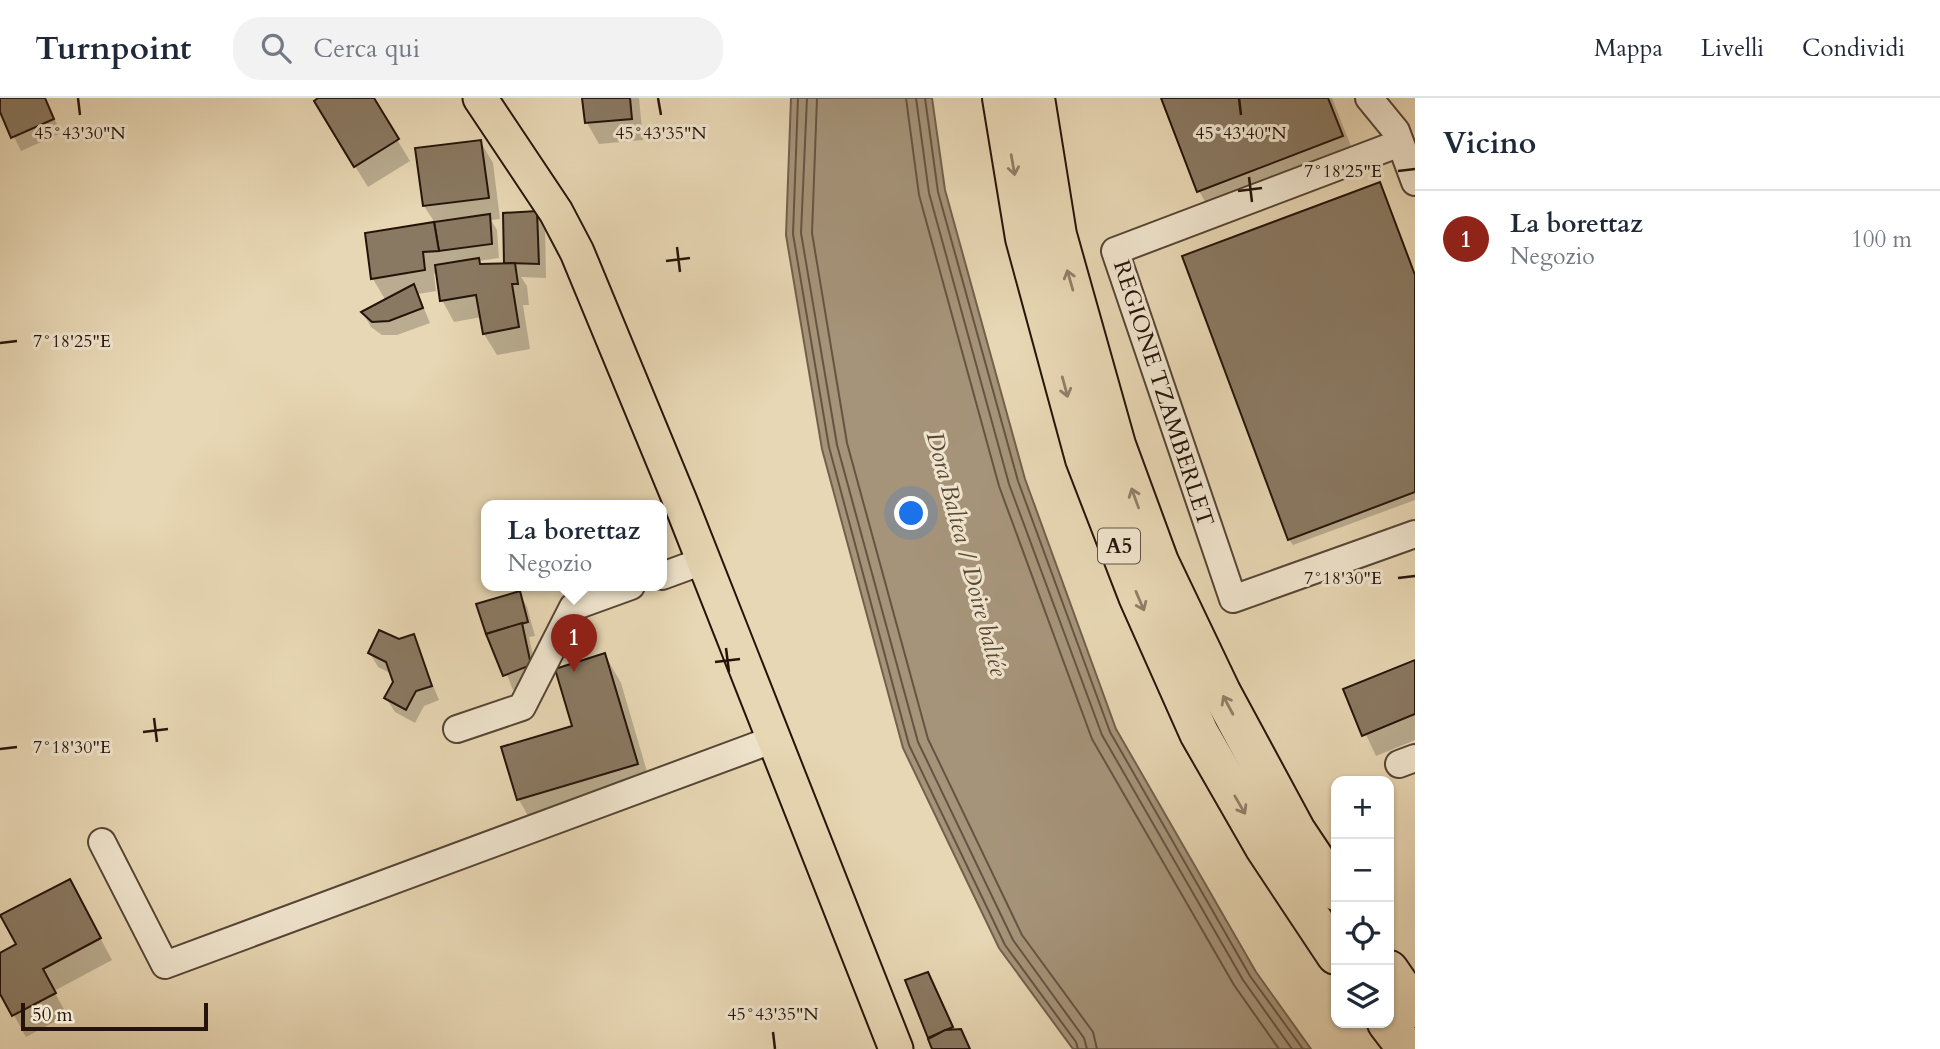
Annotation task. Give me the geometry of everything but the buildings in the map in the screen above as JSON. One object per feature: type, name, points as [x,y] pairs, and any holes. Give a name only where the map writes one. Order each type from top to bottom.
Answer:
[{"type":"highway","name":"A5","points":[[1002,98],[1026,239],[1085,459],[1138,596],[1199,733],[1265,848],[1331,947]]},
{"type":"highway","name":"A5","points":[[1035,98],[1057,235],[1116,445],[1159,562],[1227,703],[1296,831],[1331,884]]},
{"type":"highway","points":[[1394,977],[1415,1008]]},
{"type":"highway","points":[[1391,1028],[1407,1049]]},
{"type":"main road","points":[[480,98],[556,212],[577,252],[703,561],[772,740],[791,779],[896,1049]]},
{"type":"street","points":[[1369,98],[1396,131],[1415,182]]},
{"type":"street","name":"REGIONE TZAMBERLET","points":[[1400,143],[1115,251],[1233,599],[1415,534]]},
{"type":"street","points":[[667,574],[703,561]]},
{"type":"street","points":[[457,729],[522,707],[573,607],[617,591]]},
{"type":"street","points":[[102,842],[165,965],[772,740]]},
{"type":"water","name":"Dora Baltea / Doire baltée","points":[[791,98],[932,98],[945,190],[1025,479],[1116,729],[1256,972],[1311,1049],[1073,1049],[999,948],[903,748],[822,449],[786,235]]},
{"type":"place","name":"La borettaz","points":[[574,672]]}]
